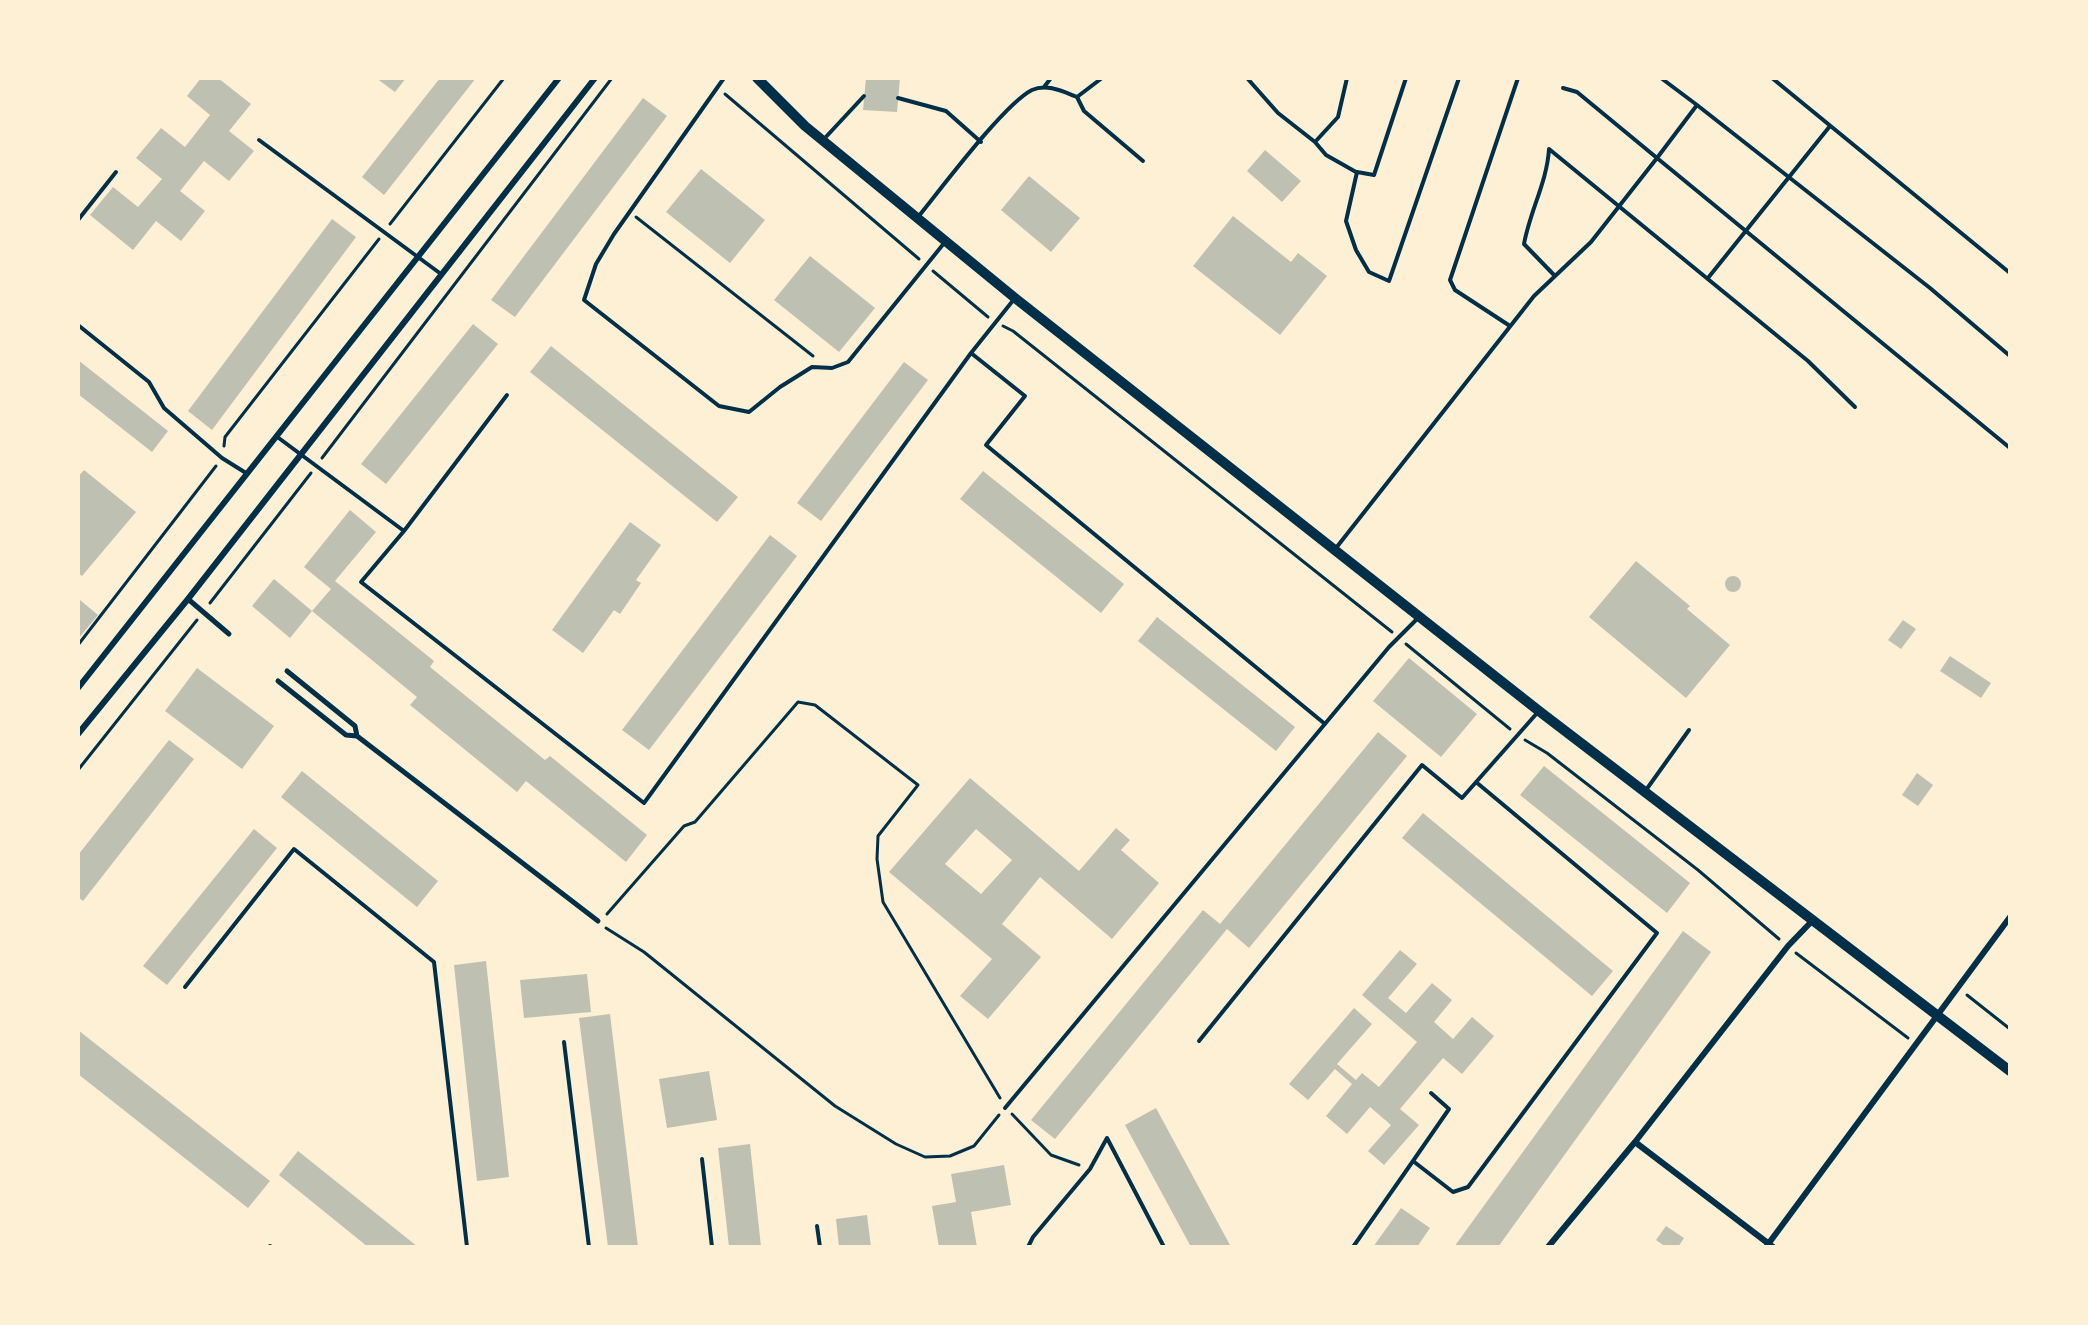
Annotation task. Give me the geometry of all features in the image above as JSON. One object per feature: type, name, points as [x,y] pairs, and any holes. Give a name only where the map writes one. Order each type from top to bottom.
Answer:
[{"type":"main road","points":[[757,78],[822,140],[1015,298],[1644,793],[2010,1071]]},
{"type":"street","points":[[78,688],[559,78]]},
{"type":"street","points":[[78,734],[188,599],[595,78]]},
{"type":"street","points":[[188,599],[229,634]]},
{"type":"street","points":[[287,670],[355,726],[357,736]]},
{"type":"street","points":[[278,681],[346,735],[357,736],[598,921]]},
{"type":"street","points":[[1635,1142],[1769,1246],[1917,1045],[1956,987],[2010,917]]},
{"type":"street","points":[[1548,1247],[1635,1142],[1788,946],[1813,920]]},
{"type":"lane","points":[[724,78],[596,264],[584,300],[710,399],[720,406],[749,412],[780,387],[812,367],[828,368],[848,362],[945,242]]},
{"type":"lane","points":[[1044,87],[1051,78]]},
{"type":"lane","points":[[1077,97],[1102,78]]},
{"type":"lane","points":[[1247,78],[1278,113],[1315,142],[1326,155],[1356,172],[1374,175],[1406,78]]},
{"type":"lane","points":[[1315,142],[1338,117],[1347,78]]},
{"type":"lane","points":[[1356,172],[1346,221],[1356,250],[1369,272],[1389,281],[1459,78]]},
{"type":"lane","points":[[1510,326],[1455,290],[1450,280],[1518,78]]},
{"type":"lane","points":[[1661,78],[1930,288],[2010,356]]},
{"type":"lane","points":[[1772,78],[2010,273]]},
{"type":"lane","points":[[916,219],[1006,113],[1032,90],[1044,87],[1077,97],[1084,111],[1143,161]]},
{"type":"lane","points":[[1563,88],[1577,93],[2010,448]]},
{"type":"lane","points":[[822,140],[864,96]]},
{"type":"lane","points":[[898,98],[946,111],[981,142]]},
{"type":"lane","points":[[1336,549],[1534,296],[1591,242],[1697,105]]},
{"type":"lane","points":[[1708,278],[1830,126]]},
{"type":"lane","points":[[259,140],[441,274]]},
{"type":"lane","points":[[1555,276],[1524,244],[1528,221],[1548,171],[1549,149],[1808,361],[1855,407]]},
{"type":"lane","points":[[78,220],[116,172]]},
{"type":"lane","points":[[507,394],[404,531],[361,582],[644,803],[971,353],[1015,298]]},
{"type":"lane","points":[[78,325],[149,382],[164,408],[222,458],[246,473]]},
{"type":"lane","points":[[971,353],[1025,396],[986,444],[1325,724]]},
{"type":"lane","points":[[276,435],[404,531]]},
{"type":"lane","points":[[1005,1107],[1325,724],[1420,617]]},
{"type":"lane","points":[[1199,1041],[1422,765],[1462,798],[1539,711]]},
{"type":"lane","points":[[1644,793],[1689,730]]},
{"type":"lane","points":[[1413,1161],[1453,1192],[1468,1187],[1657,933],[1476,782]]},
{"type":"lane","points":[[185,987],[294,849],[434,962],[467,1247]]},
{"type":"lane","points":[[564,1042],[589,1247]]},
{"type":"lane","points":[[1353,1247],[1449,1109],[1431,1093]]},
{"type":"lane","points":[[1028,1247],[1033,1237],[1090,1169],[1107,1138],[1164,1247]]},
{"type":"lane","points":[[702,1159],[712,1247]]},
{"type":"lane","points":[[817,1226],[820,1247]]},
{"type":"path","points":[[78,645],[222,458],[225,437],[504,78]]},
{"type":"path","points":[[78,770],[317,465],[612,78]]},
{"type":"path","points":[[717,88],[995,322],[1013,331],[1399,638],[1517,735],[1547,753],[1698,870],[1788,946],[1917,1045]]},
{"type":"path","points":[[630,212],[828,368]]},
{"type":"path","points":[[1005,1107],[974,1146],[950,1156],[925,1157],[896,1144],[835,1106],[644,952],[623,941],[598,921],[612,910],[684,826],[695,822],[798,702],[816,705],[918,784],[878,836],[877,859],[883,902],[1005,1107],[1051,1155],[1090,1169]]},
{"type":"path","points":[[1956,987],[2010,1029]]},
{"type":"building","points":[[201,78],[218,78],[251,104],[229,131],[254,151],[229,181],[204,161],[180,191],[205,211],[181,241],[156,221],[133,250],[90,215],[113,187],[138,207],[162,179],[136,158],[161,128],[185,147],[210,115],[187,96]]},
{"type":"building","points":[[376,78],[406,78],[395,92]]},
{"type":"building","points":[[440,78],[476,78],[384,195],[362,177]]},
{"type":"building","points":[[866,78],[900,78],[897,112],[863,110]]},
{"type":"building","points":[[643,98],[667,116],[515,317],[491,300]]},
{"type":"building","points":[[1265,150],[1301,181],[1282,202],[1247,171]]},
{"type":"building","points":[[701,169],[765,220],[730,263],[666,212]]},
{"type":"building","points":[[1029,176],[1080,218],[1051,252],[1001,210]]},
{"type":"building","points":[[1233,216],[1291,262],[1298,253],[1327,276],[1280,335],[1193,266]]},
{"type":"building","points":[[332,219],[356,237],[212,430],[188,411]]},
{"type":"building","points":[[810,256],[875,308],[839,352],[774,300]]},
{"type":"building","points":[[473,324],[498,344],[386,484],[361,464]]},
{"type":"building","points":[[551,346],[738,497],[717,522],[530,372]]},
{"type":"building","points":[[78,360],[168,431],[152,452],[78,394]]},
{"type":"building","points":[[904,362],[928,380],[821,521],[797,503]]},
{"type":"building","points":[[84,470],[136,512],[82,576],[78,573],[78,477]]},
{"type":"building","points":[[983,471],[1124,584],[1101,613],[960,499]]},
{"type":"building","points":[[350,510],[376,532],[335,581],[434,661],[430,667],[545,760],[550,756],[647,835],[626,862],[526,781],[517,792],[410,705],[417,697],[312,611],[331,589],[304,567]]},
{"type":"building","points":[[630,522],[661,545],[636,580],[641,583],[620,614],[614,610],[583,653],[552,630]]},
{"type":"building","points":[[770,535],[797,556],[649,750],[622,730]]},
{"type":"building","points":[[1636,561],[1690,606],[1687,609],[1730,645],[1686,698],[1589,617]]},
{"type":"building","points":[[1733,576],[1739,578],[1741,584],[1739,590],[1733,592],[1727,590],[1725,584],[1727,578]]},
{"type":"building","points":[[274,579],[312,611],[290,638],[252,606]]},
{"type":"building","points":[[80,600],[98,615],[78,639],[78,602]]},
{"type":"building","points":[[1157,617],[1295,727],[1276,751],[1138,641]]},
{"type":"building","points":[[1903,620],[1916,629],[1901,649],[1888,640]]},
{"type":"building","points":[[1950,656],[1991,683],[1981,698],[1940,671]]},
{"type":"building","points":[[1409,658],[1477,714],[1441,757],[1373,701]]},
{"type":"building","points":[[197,668],[274,726],[242,769],[165,711]]},
{"type":"building","points":[[1378,732],[1407,756],[1249,948],[1227,929],[1055,1139],[1031,1120],[1203,910],[1220,924]]},
{"type":"building","points":[[169,740],[194,759],[83,901],[78,897],[78,855]]},
{"type":"building","points":[[1544,766],[1690,883],[1667,913],[1520,795]]},
{"type":"building","points":[[302,771],[438,881],[417,907],[281,797]]},
{"type":"building","points":[[1917,773],[1933,785],[1918,806],[1902,795]]},
{"type":"building","points":[[970,778],[1079,871],[1116,828],[1130,840],[1121,850],[1159,883],[1112,939],[1040,877],[1002,924],[1041,957],[988,1019],[960,996],[992,959],[889,872]],"holes":[[[976,829],[1012,860],[981,894],[945,864]]]},
{"type":"building","points":[[1423,813],[1613,971],[1592,996],[1402,838]]},
{"type":"building","points":[[254,829],[277,848],[167,985],[143,966]]},
{"type":"building","points":[[1683,931],[1711,952],[1498,1247],[1454,1247]]},
{"type":"building","points":[[1400,950],[1417,964],[1388,998],[1406,1013],[1432,983],[1452,1000],[1434,1022],[1453,1039],[1472,1017],[1494,1036],[1462,1074],[1443,1058],[1400,1109],[1419,1125],[1384,1165],[1368,1151],[1391,1125],[1370,1107],[1347,1134],[1326,1116],[1352,1084],[1335,1069],[1308,1100],[1289,1084],[1354,1008],[1372,1024],[1337,1064],[1356,1080],[1362,1073],[1379,1087],[1417,1042],[1362,995]]},
{"type":"building","points":[[486,961],[509,1177],[477,1181],[454,965]]},
{"type":"building","points":[[587,974],[591,1012],[524,1018],[520,980]]},
{"type":"building","points":[[610,1014],[638,1247],[608,1247],[579,1018]]},
{"type":"building","points":[[78,1030],[270,1181],[248,1208],[78,1074]]},
{"type":"building","points":[[709,1071],[717,1120],[667,1128],[659,1079]]},
{"type":"building","points":[[1156,1108],[1231,1247],[1191,1247],[1125,1125]]},
{"type":"building","points":[[750,1144],[761,1247],[729,1247],[718,1148]]},
{"type":"building","points":[[298,1151],[418,1247],[368,1247],[279,1175]]},
{"type":"building","points":[[1004,1165],[1011,1205],[971,1212],[977,1247],[939,1247],[932,1206],[956,1202],[951,1174]]},
{"type":"building","points":[[1401,1208],[1430,1228],[1417,1247],[1373,1247]]},
{"type":"building","points":[[867,1215],[871,1247],[839,1247],[836,1219]]},
{"type":"building","points":[[1666,1226],[1684,1238],[1678,1247],[1666,1247],[1656,1240]]}]
